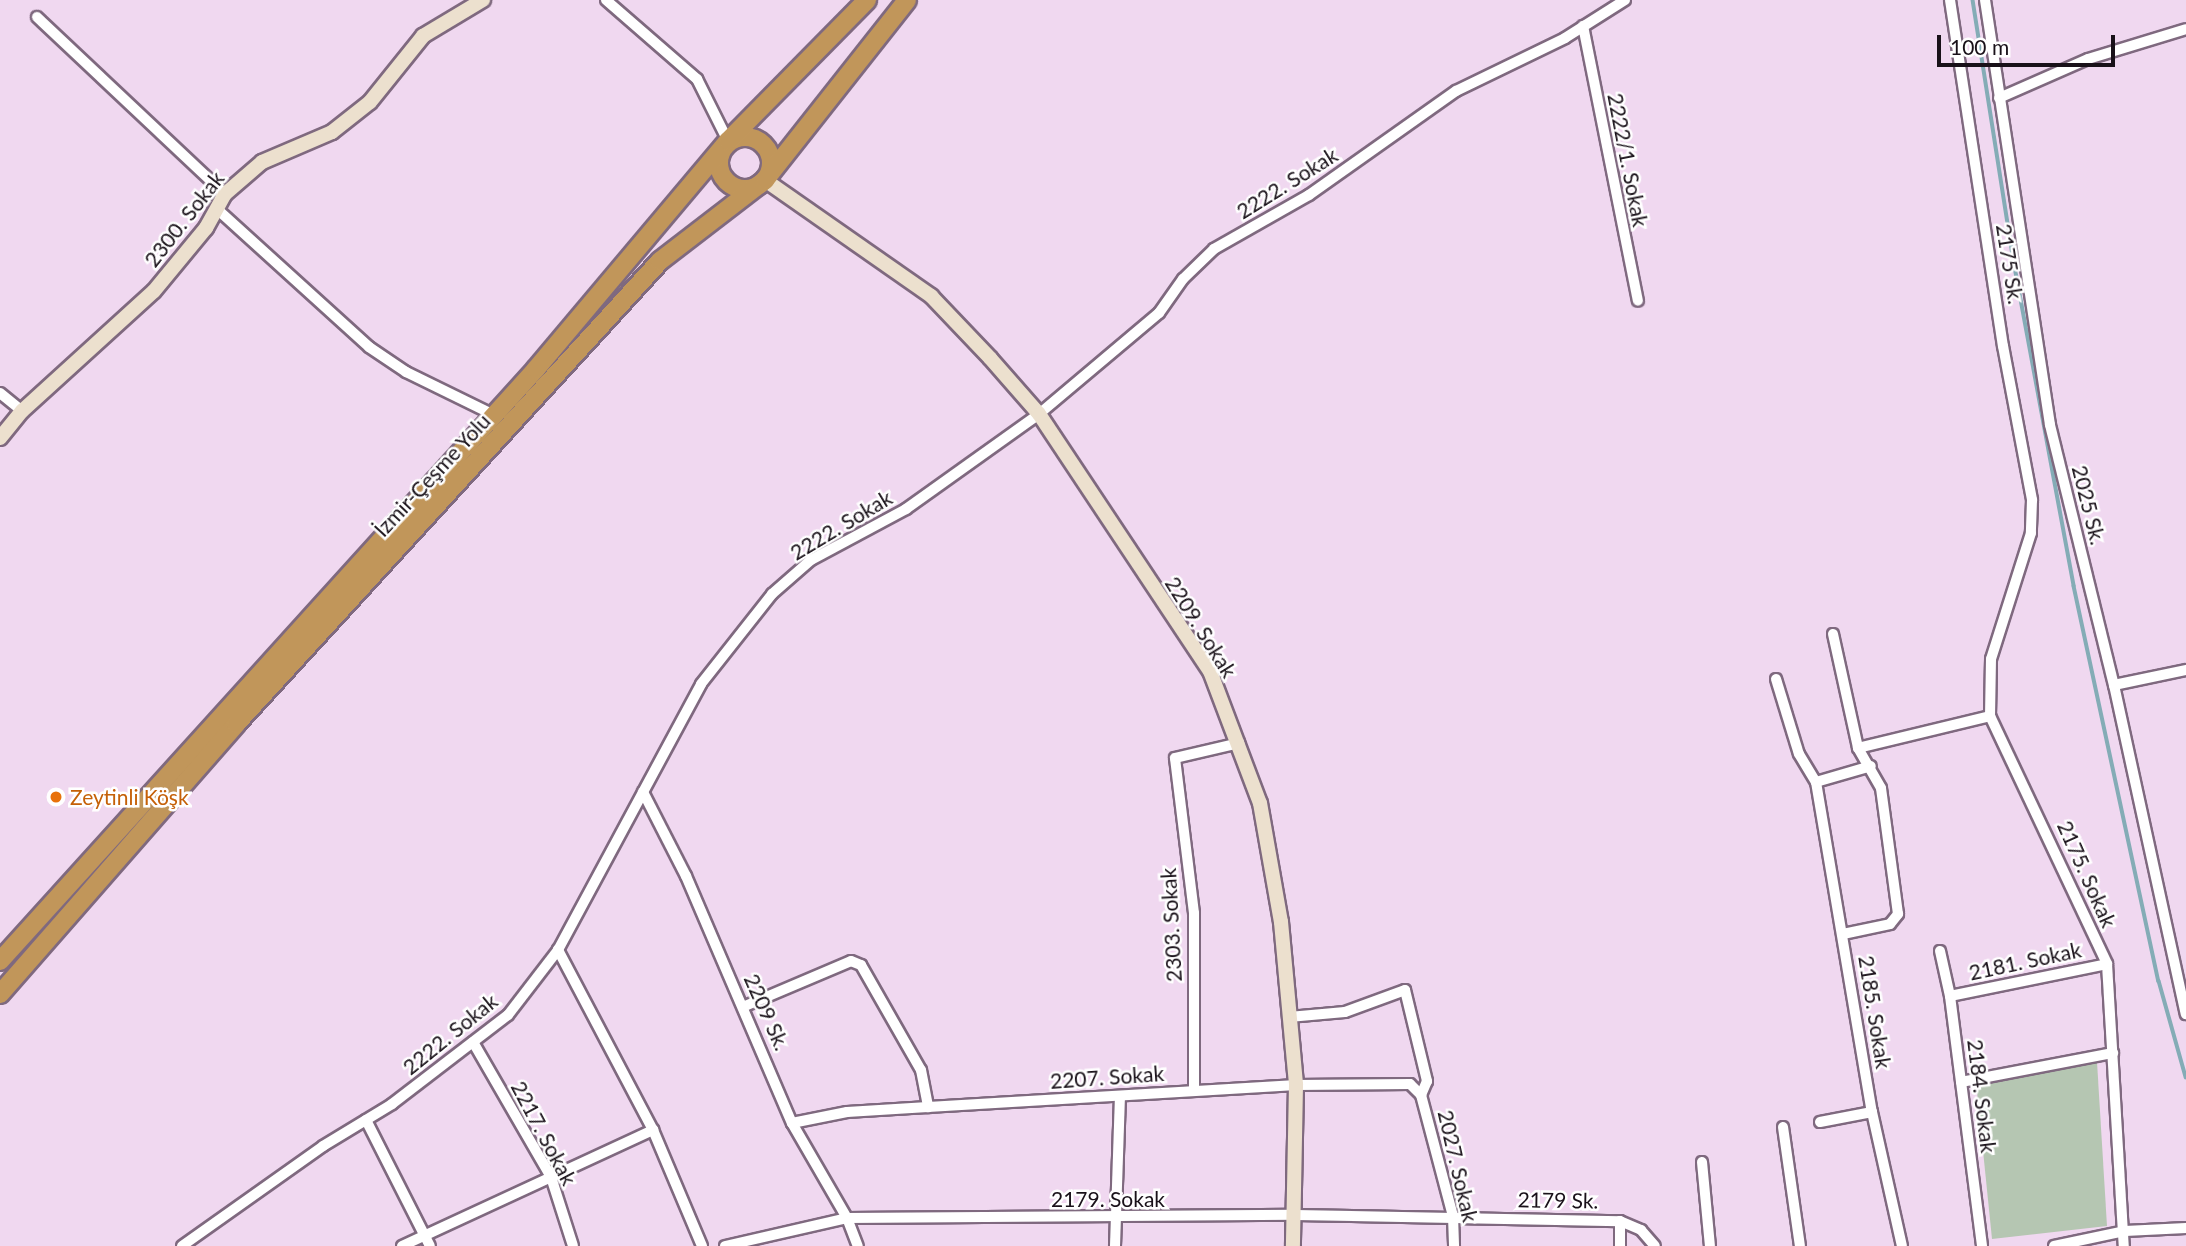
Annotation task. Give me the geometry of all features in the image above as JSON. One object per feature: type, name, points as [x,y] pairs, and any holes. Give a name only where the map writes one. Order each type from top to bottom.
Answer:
[{"type":"highway","name":"İzmir-Çeşme Yolu","points":[[0,961],[494,415],[728,141],[867,0]]},
{"type":"highway","name":"İzmir-Çeşme Yolu","points":[[0,994],[334,615],[660,261],[765,180],[907,0]]},
{"type":"highway","points":[[750,138],[765,146],[771,162],[765,180],[746,189],[724,178],[721,154],[728,141],[750,138]]},
{"type":"street","name":"2300. Sokak","points":[[0,438],[22,411],[153,291],[206,229],[225,194],[262,162],[332,132],[370,103],[423,36],[483,0]]},
{"type":"street","points":[[606,0],[697,79],[728,141]]},
{"type":"street","name":"2222. Sokak","points":[[182,1246],[366,1120],[508,1015],[558,950],[701,684],[772,594],[811,560],[906,509],[1040,414],[1160,313],[1183,279],[1214,249],[1309,195],[1456,91],[1583,26],[1625,0]]},
{"type":"street","name":"2175 Sk.","points":[[1950,0],[2003,346],[2032,500],[2031,533]]},
{"type":"street","name":"2025 Sk.","points":[[1984,0],[2050,425],[2113,685],[2186,1014]]},
{"type":"street","points":[[37,17],[225,194]]},
{"type":"street","name":"2222/1. Sokak","points":[[1583,26],[1638,301]]},
{"type":"street","points":[[2000,98],[2088,59],[2186,29]]},
{"type":"street","name":"2209. Sokak","points":[[765,180],[931,296],[1040,414],[1210,671],[1239,743],[1268,835],[1296,1085],[1293,1246]]},
{"type":"street","points":[[217,209],[369,347],[406,372],[494,415]]},
{"type":"street","points":[[0,393],[22,411]]},
{"type":"street","name":"2175. Sokak","points":[[2031,533],[1991,659],[1990,716],[2107,964],[2124,1246]]},
{"type":"street","points":[[1833,634],[1858,748],[1871,766],[1881,788],[1898,914],[1890,924],[1843,934]]},
{"type":"street","points":[[2113,685],[2186,670]]},
{"type":"street","points":[[1776,679],[1799,754],[1816,782],[1871,766]]},
{"type":"street","points":[[1858,748],[1990,716]]},
{"type":"street","name":"2303. Sokak","points":[[1194,1090],[1194,913],[1175,758],[1239,743]]},
{"type":"street","name":"2185. Sokak","points":[[1816,782],[1872,1112],[1902,1246]]},
{"type":"street","name":"2209 Sk.","points":[[642,792],[745,1006],[792,1124],[848,1218],[858,1246]]},
{"type":"street","points":[[558,950],[653,1130],[702,1246]]},
{"type":"street","name":"2184. Sokak","points":[[1940,951],[1950,996],[1982,1246]]},
{"type":"street","points":[[745,1006],[851,961],[861,965],[921,1070],[929,1107]]},
{"type":"street","name":"2181. Sokak","points":[[1950,996],[2107,964]]},
{"type":"street","name":"2027. Sokak","points":[[1289,1017],[1345,1012],[1405,990],[1427,1081],[1421,1095],[1453,1216],[1454,1246]]},
{"type":"street","name":"2217. Sokak","points":[[473,1042],[551,1177],[573,1246]]},
{"type":"street","points":[[1961,1082],[2113,1053]]},
{"type":"street","name":"2207. Sokak","points":[[792,1124],[847,1112],[1296,1085],[1401,1082],[1421,1095]]},
{"type":"street","points":[[1115,1246],[1120,1097]]},
{"type":"street","points":[[1820,1122],[1872,1112]]},
{"type":"street","points":[[366,1120],[430,1246]]},
{"type":"street","points":[[1783,1127],[1800,1246]]},
{"type":"street","points":[[402,1246],[653,1130]]},
{"type":"street","points":[[1702,1162],[1710,1246]]},
{"type":"street","name":"2179. Sokak","points":[[725,1246],[848,1218],[1116,1219],[1295,1214],[1495,1218]]},
{"type":"street","name":"2179 Sk.","points":[[1495,1218],[1620,1221]]},
{"type":"street","points":[[1620,1246],[1620,1221],[1641,1230],[1655,1246]]},
{"type":"street","points":[[2054,1246],[2070,1245],[2125,1231],[2186,1228]]},
{"type":"green space","points":[[2097,1062],[2107,1226],[1992,1239],[1976,1082]]},
{"type":"waterway","points":[[1973,0],[2015,267],[2074,586],[2159,981],[2186,1077]]},
{"type":"place","name":"Zeytinli Köşk","points":[[56,797]]}]
